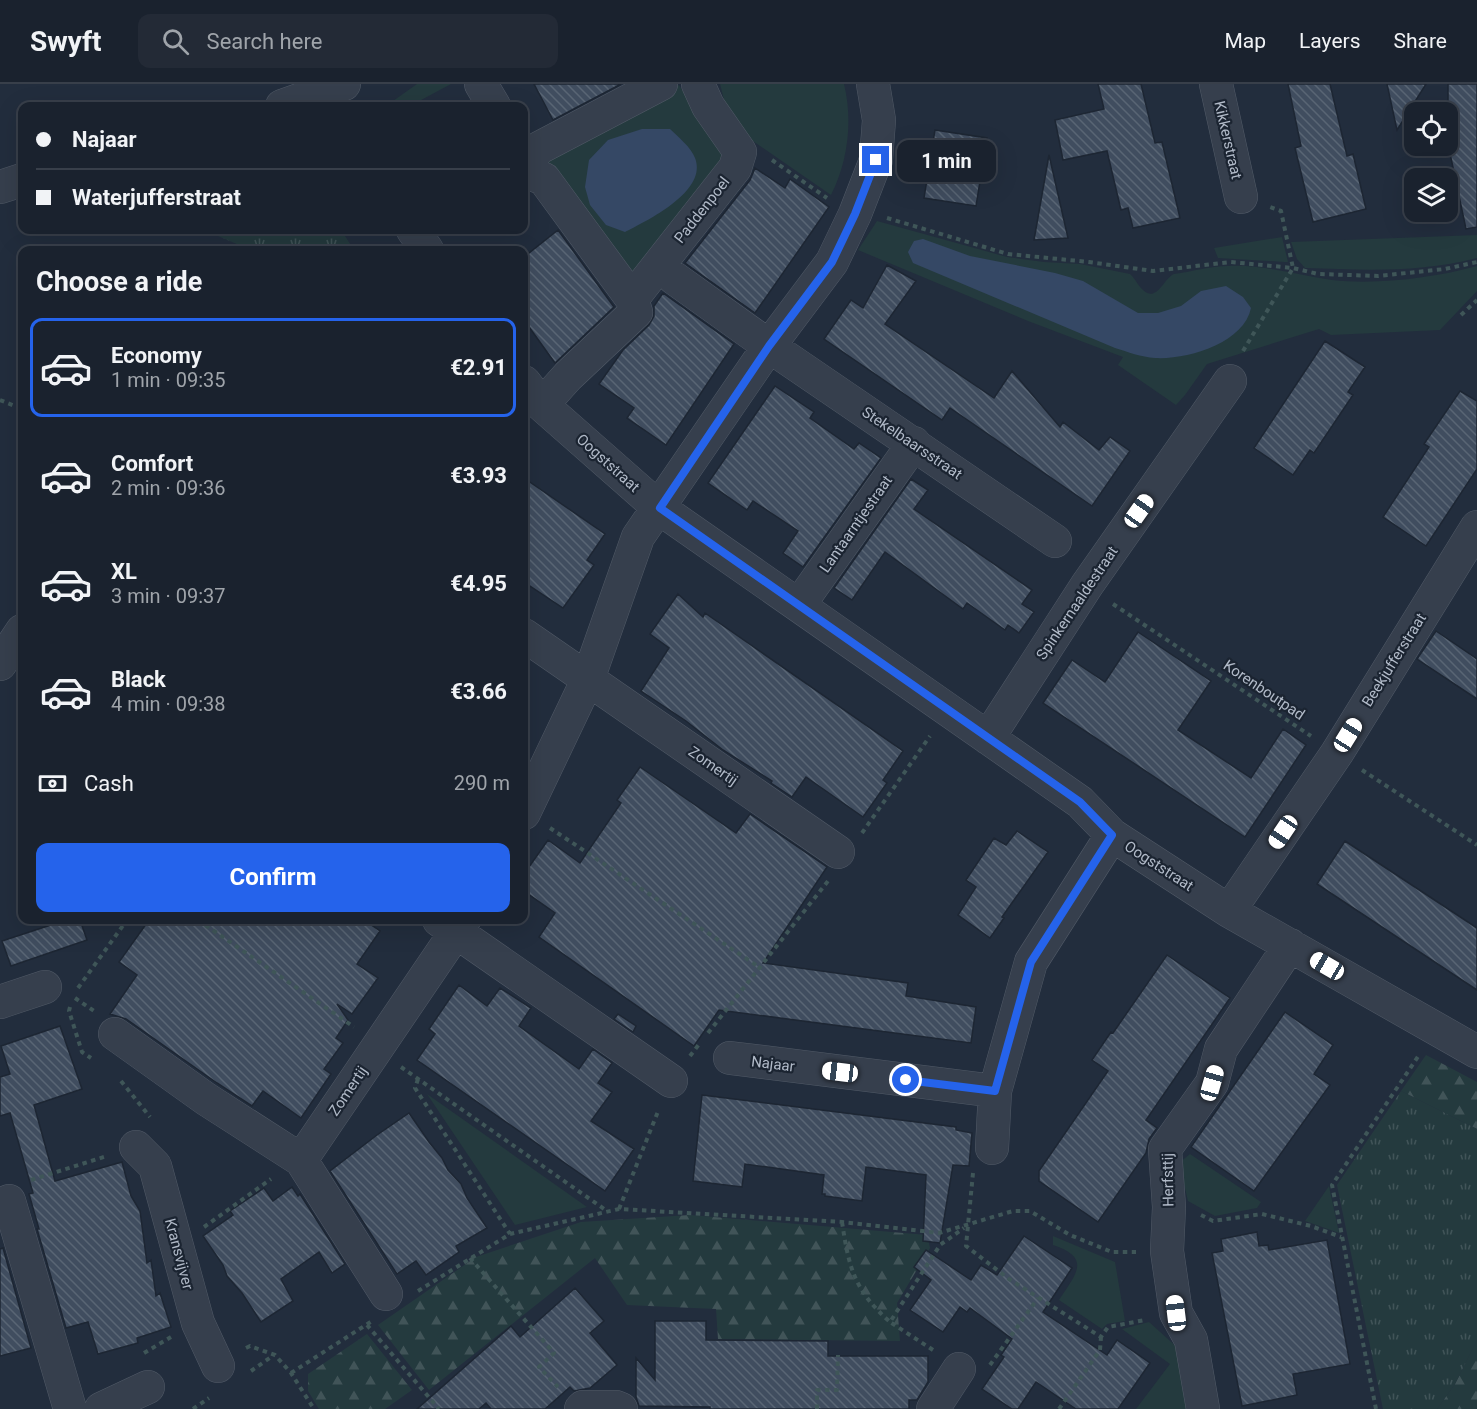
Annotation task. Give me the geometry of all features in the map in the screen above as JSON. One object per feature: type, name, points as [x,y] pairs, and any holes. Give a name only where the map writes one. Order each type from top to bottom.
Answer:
[{"type":"street","points":[[481,84],[492,102]]},
{"type":"street","points":[[528,160],[539,148],[661,84]]},
{"type":"street","points":[[698,84],[708,106],[740,152]]},
{"type":"street","points":[[528,804],[588,679],[638,537],[769,346],[832,262],[855,214],[876,160],[879,120],[873,84]]},
{"type":"street","name":"Kikkerstraat","points":[[1216,84],[1241,197]]},
{"type":"street","points":[[299,102],[334,94]]},
{"type":"street","name":"Paddenpoel","points":[[533,393],[568,376],[636,312],[632,299],[735,168],[740,152]]},
{"type":"street","points":[[528,173],[544,179],[632,299]]},
{"type":"street","points":[[0,187],[18,181]]},
{"type":"street","name":"Stekelbaarsstraat","points":[[674,278],[769,346],[1054,541]]},
{"type":"street","name":"Spinkernaaldestraat","points":[[988,738],[1087,585],[1230,381]]},
{"type":"street","name":"Oogststraat","points":[[533,393],[660,508],[1080,802],[1112,835],[1229,911],[1477,1052]]},
{"type":"street","name":"Lantaarntjestraat","points":[[799,605],[914,444]]},
{"type":"street","name":"Beekjufferstraat","points":[[1229,911],[1337,753],[1477,527]]},
{"type":"street","points":[[0,664],[18,636]]},
{"type":"street","name":"Zomertij","points":[[528,638],[843,855]]},
{"type":"street","points":[[992,1148],[995,1091],[1031,962],[1112,835]]},
{"type":"street","name":"Zomertij","points":[[301,1160],[378,1047],[453,924],[671,1081]]},
{"type":"street","name":"Herfsttij","points":[[1203,1409],[1191,1341],[1176,1313],[1167,1251],[1169,1207],[1165,1149],[1212,1083],[1221,1049],[1290,945]]},
{"type":"street","points":[[0,1002],[45,987]]},
{"type":"street","points":[[115,1034],[207,1099],[301,1160],[391,1302]]},
{"type":"street","name":"Najaar","points":[[730,1058],[995,1091]]},
{"type":"street","name":"Kransvijver","points":[[136,1147],[155,1166],[198,1323],[218,1366]]},
{"type":"street","points":[[18,1191],[69,1409]]},
{"type":"street","points":[[933,1409],[959,1369]]},
{"type":"street","points":[[112,1407],[148,1387]]},
{"type":"street","points":[[572,1400],[583,1407],[621,1409]]},
{"type":"path","points":[[740,152],[755,148],[831,201],[855,214],[878,215],[1008,254],[1089,262],[1153,272],[1231,262],[1293,268],[1318,274],[1378,276],[1445,269],[1477,262]]},
{"type":"path","points":[[1230,381],[1244,348],[1293,268],[1281,211],[1241,197]]},
{"type":"path","points":[[1461,315],[1477,300]]},
{"type":"path","points":[[0,400],[18,409]]},
{"type":"path","name":"Korenboutpad","points":[[1087,585],[1477,845]]},
{"type":"path","points":[[619,1209],[671,1081],[843,855],[948,710]]},
{"type":"path","points":[[528,815],[759,967]]},
{"type":"path","points":[[115,1034],[120,1028],[72,996],[125,924]]},
{"type":"path","points":[[204,924],[378,1047],[418,1079],[607,1211]]},
{"type":"path","points":[[1376,1409],[1332,1185],[1437,1030]]},
{"type":"path","points":[[418,1079],[415,1088],[510,1234]]},
{"type":"path","points":[[18,1191],[136,1147]]},
{"type":"path","points":[[992,1148],[974,1168],[966,1246],[1009,1279],[1101,1337]]},
{"type":"path","points":[[175,1237],[201,1229],[301,1160]]},
{"type":"path","points":[[1169,1207],[1184,1206],[1214,1221],[1262,1214],[1311,1226],[1342,1237]]},
{"type":"path","points":[[291,1373],[367,1325],[391,1302],[510,1234],[619,1209],[842,1222],[939,1233],[1013,1210],[1030,1211],[1070,1235],[1112,1252],[1167,1251]]},
{"type":"path","points":[[842,1222],[848,1259],[857,1284],[874,1307],[890,1322],[959,1369],[982,1376],[1038,1298]]},
{"type":"path","points":[[890,1322],[940,1245],[967,1226]]},
{"type":"path","points":[[470,1258],[554,1353],[539,1367],[572,1400]]},
{"type":"path","points":[[1059,1409],[1100,1350],[1101,1337],[1108,1327],[1176,1313]]},
{"type":"path","points":[[367,1325],[439,1409]]},
{"type":"path","points":[[275,1355],[291,1373],[314,1409]]},
{"type":"path","points":[[817,1409],[817,1390],[837,1390],[838,1355]]},
{"type":"green space","points":[[417,84],[451,84],[417,102],[393,101]]},
{"type":"green space","points":[[720,84],[844,84],[848,112],[847,141],[841,169],[831,195],[750,139],[726,108]]},
{"type":"green space","points":[[679,85],[728,163],[631,288],[539,161]]},
{"type":"green space","points":[[877,221],[1007,257],[1080,264],[1130,274],[1141,288],[1152,294],[1174,274],[1214,267],[1241,266],[1267,268],[1332,280],[1367,282],[1424,277],[1477,266],[1477,291],[1440,330],[1331,335],[1319,329],[1207,364],[1176,405],[1118,365],[1123,357],[1028,321],[858,250]]},
{"type":"green space","points":[[213,234],[344,234],[351,246],[242,246]]},
{"type":"green space","points":[[1477,235],[1477,258],[1434,266],[1391,269],[1305,268],[1297,259],[1291,242]]},
{"type":"green space","points":[[1282,237],[1288,262],[1218,258],[1214,248]]},
{"type":"green space","points":[[1426,1055],[1477,1082],[1477,1129],[1401,1091]]},
{"type":"green space","points":[[1401,1091],[1477,1129],[1477,1340],[1455,1384],[1437,1409],[1383,1409],[1337,1185]]},
{"type":"green space","points":[[427,1094],[587,1207],[515,1225]]},
{"type":"green space","points":[[1190,1154],[1261,1202],[1257,1208],[1215,1216],[1188,1201],[1179,1163]]},
{"type":"green space","points":[[1329,1186],[1339,1233],[1305,1221]]},
{"type":"green space","points":[[690,1215],[927,1235],[930,1248],[897,1303],[900,1341],[718,1339],[716,1309],[627,1305],[595,1258],[429,1390],[378,1325],[476,1257],[581,1222]]},
{"type":"green space","points":[[1053,1236],[1115,1262],[1125,1321],[1107,1324],[1102,1329],[1059,1300],[1075,1275],[1077,1262],[1065,1250],[1053,1245]]},
{"type":"green space","points":[[1149,1322],[1179,1349],[1191,1409],[1136,1409],[1170,1364],[1122,1329]]},
{"type":"green space","points":[[367,1334],[412,1390],[385,1409],[319,1409],[308,1391],[308,1374]]},
{"type":"green space","points":[[1477,1340],[1477,1409],[1437,1409],[1455,1384]]},
{"type":"water","points":[[642,129],[670,129],[693,154],[697,170],[693,182],[685,193],[661,212],[625,232],[606,225],[590,205],[585,187],[589,160],[608,140]]},
{"type":"water","points":[[923,239],[970,256],[1083,281],[1138,313],[1158,313],[1181,306],[1201,291],[1226,286],[1243,297],[1251,308],[1238,331],[1212,347],[1183,356],[1145,357],[1115,348],[913,263],[908,252],[914,241]]},
{"type":"building","points":[[534,84],[621,84],[553,120]]},
{"type":"building","points":[[1098,84],[1141,84],[1155,143],[1162,142],[1180,218],[1133,228],[1128,208],[1121,210],[1107,151],[1063,160],[1055,120],[1104,109]]},
{"type":"building","points":[[1288,84],[1330,84],[1347,156],[1353,154],[1366,209],[1313,222],[1295,148],[1301,146]]},
{"type":"building","points":[[1387,84],[1426,84],[1415,102],[1404,102],[1404,119],[1397,130]]},
{"type":"building","points":[[1448,84],[1477,84],[1477,227],[1466,229],[1458,191],[1458,168],[1453,168],[1451,156],[1458,156],[1458,102],[1448,102]]},
{"type":"building","points":[[935,130],[987,138],[976,206],[924,198]]},
{"type":"building","points":[[1049,155],[1068,238],[1034,240]]},
{"type":"building","points":[[755,168],[785,188],[790,179],[829,207],[755,313],[685,263],[750,180]]},
{"type":"building","points":[[558,230],[614,307],[555,363],[528,326],[528,254]]},
{"type":"building","points":[[887,265],[916,281],[885,324],[994,398],[1012,371],[1060,427],[1063,422],[1099,450],[1110,437],[1130,451],[1092,506],[950,408],[942,420],[824,339],[851,300],[863,308]]},
{"type":"building","points":[[663,293],[734,344],[666,445],[627,418],[634,408],[599,384],[623,350],[649,325],[654,316],[654,306]]},
{"type":"building","points":[[1325,341],[1365,367],[1348,392],[1353,395],[1314,453],[1310,450],[1293,475],[1254,448]]},
{"type":"building","points":[[775,386],[814,412],[810,418],[854,449],[859,443],[881,458],[803,567],[783,553],[798,531],[753,501],[747,510],[708,483]]},
{"type":"building","points":[[1460,391],[1477,401],[1477,469],[1426,546],[1383,517],[1429,447],[1424,444]]},
{"type":"building","points":[[911,479],[928,490],[914,509],[1032,590],[1022,604],[1034,612],[1019,633],[1008,625],[1005,630],[967,603],[963,609],[885,552],[852,600],[834,588]]},
{"type":"building","points":[[528,481],[605,534],[587,560],[594,565],[563,608],[528,585]]},
{"type":"building","points":[[678,594],[703,617],[705,613],[903,751],[883,780],[887,783],[863,817],[806,777],[792,797],[641,691],[669,648],[650,634]]},
{"type":"building","points":[[1436,631],[1477,659],[1477,699],[1417,659]]},
{"type":"building","points":[[1138,632],[1211,681],[1178,730],[1251,778],[1283,729],[1306,745],[1245,837],[1043,703],[1072,660],[1105,682]]},
{"type":"building","points":[[640,767],[736,833],[750,814],[827,867],[763,963],[908,983],[906,996],[976,1007],[971,1043],[719,1010],[694,1046],[539,937],[555,913],[528,894],[528,868],[548,840],[580,863],[621,803],[617,800]]},
{"type":"building","points":[[1017,831],[1048,852],[990,938],[958,915],[976,887],[966,880],[994,838],[1006,845]]},
{"type":"building","points":[[1345,841],[1477,928],[1477,990],[1317,884]]},
{"type":"building","points":[[54,924],[81,924],[87,940],[11,966],[2,941]]},
{"type":"building","points":[[146,924],[370,924],[380,931],[357,964],[378,978],[352,1014],[337,1004],[348,1020],[336,1038],[343,1043],[324,1069],[331,1074],[301,1118],[263,1091],[252,1106],[126,1019],[110,1014],[137,975],[119,962]]},
{"type":"building","points":[[1167,955],[1230,998],[1146,1120],[1157,1128],[1149,1139],[1146,1153],[1098,1222],[1039,1181],[1039,1171],[1108,1071],[1092,1060]]},
{"type":"building","points":[[459,985],[487,1006],[500,988],[531,1008],[519,1026],[579,1069],[593,1049],[612,1063],[598,1083],[612,1092],[591,1121],[634,1149],[605,1191],[417,1060],[435,1034],[429,1029]]},
{"type":"building","points":[[1285,1012],[1333,1045],[1314,1074],[1330,1085],[1254,1191],[1191,1147]]},
{"type":"building","points":[[618,1014],[636,1026],[633,1032],[614,1019]]},
{"type":"building","points":[[60,1026],[82,1089],[34,1105],[55,1181],[122,1162],[131,1196],[140,1211],[147,1263],[151,1260],[156,1296],[160,1293],[171,1327],[137,1338],[138,1343],[98,1354],[88,1322],[66,1328],[37,1229],[39,1229],[29,1194],[33,1193],[10,1113],[0,1116],[0,1077],[10,1074],[1,1046]]},
{"type":"building","points":[[702,1095],[956,1127],[956,1130],[972,1133],[969,1166],[953,1165],[940,1243],[923,1241],[926,1175],[866,1167],[862,1201],[822,1194],[824,1175],[745,1164],[742,1187],[693,1181]]},
{"type":"building","points":[[409,1113],[442,1158],[448,1170],[461,1184],[467,1198],[487,1228],[456,1246],[459,1252],[426,1275],[416,1261],[397,1274],[330,1171]]},
{"type":"building","points":[[292,1187],[298,1196],[300,1194],[345,1264],[332,1273],[319,1252],[281,1279],[293,1301],[261,1322],[242,1293],[227,1276],[223,1265],[203,1236],[233,1215],[230,1211],[264,1188],[273,1201]]},
{"type":"building","points":[[1257,1232],[1259,1246],[1268,1245],[1269,1250],[1327,1240],[1350,1364],[1293,1374],[1297,1395],[1242,1406],[1212,1253],[1223,1251],[1221,1239]]},
{"type":"building","points":[[1024,1236],[1072,1268],[1043,1312],[1107,1355],[1117,1340],[1150,1363],[1118,1409],[1076,1409],[1036,1382],[1018,1409],[1012,1409],[982,1389],[1004,1357],[1001,1355],[1012,1339],[970,1308],[967,1312],[960,1307],[943,1332],[910,1310],[931,1280],[914,1267],[926,1250],[971,1280],[981,1265],[997,1275]]},
{"type":"building","points":[[3,1248],[31,1348],[0,1356],[0,1249]]},
{"type":"building","points":[[575,1288],[604,1321],[590,1333],[617,1365],[590,1388],[574,1391],[570,1387],[545,1409],[491,1409],[486,1403],[479,1409],[417,1409],[511,1326],[520,1337]]},
{"type":"building","points":[[655,1321],[706,1321],[706,1340],[828,1341],[828,1356],[928,1356],[928,1382],[917,1400],[909,1400],[909,1409],[710,1409],[710,1407],[639,1406],[636,1397],[636,1358],[655,1380]]},
{"type":"route","points":[[876,160],[855,214],[832,262],[769,346],[660,508],[1080,802],[1112,835],[1031,962],[995,1091],[906,1080]]}]
